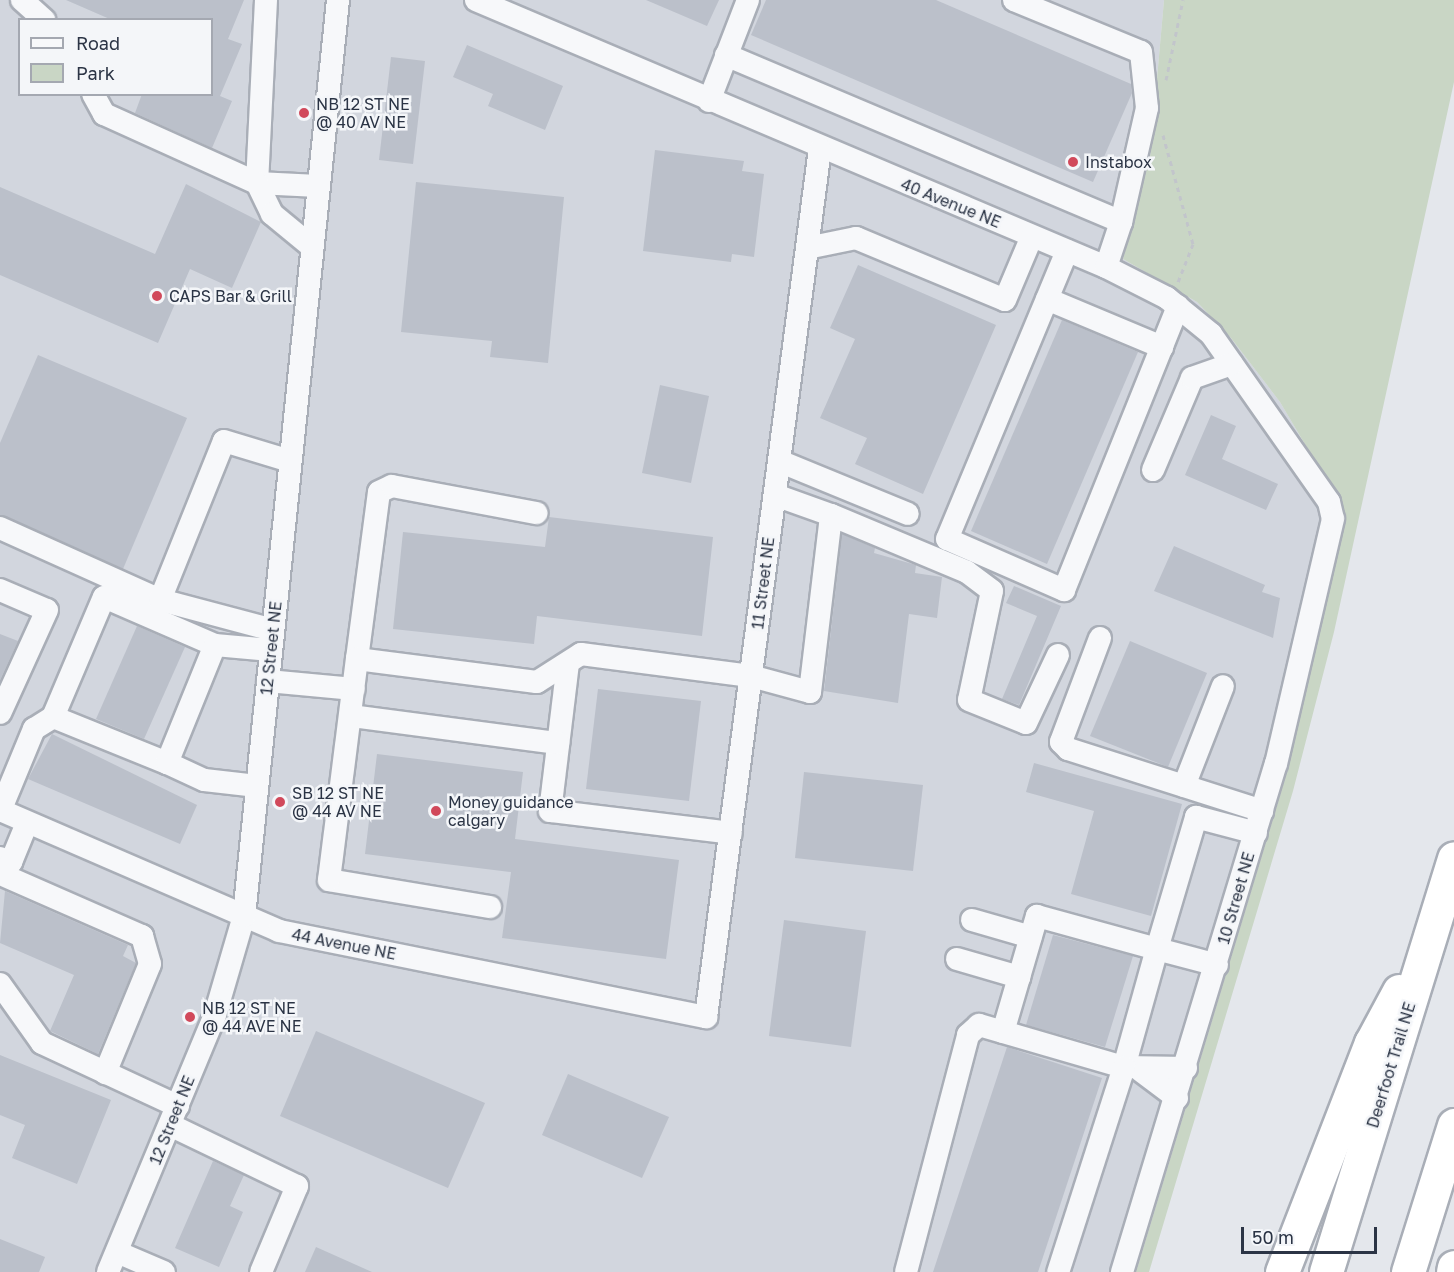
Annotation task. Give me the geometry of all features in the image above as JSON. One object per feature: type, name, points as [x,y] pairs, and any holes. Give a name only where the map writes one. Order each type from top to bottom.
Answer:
[{"type":"highway","name":"Deerfoot Trail NE","points":[[1326,1272],[1454,858]]},
{"type":"highway","points":[[1282,1272],[1371,1043],[1436,920]]},
{"type":"highway","points":[[1408,1272],[1454,1125]]},
{"type":"highway","points":[[1453,1272],[1454,1267]]},
{"type":"street","points":[[22,0],[42,18]]},
{"type":"street","points":[[266,0],[257,183],[272,214],[312,247]]},
{"type":"street","name":"12 Street NE","points":[[113,1262],[215,1015],[244,916],[338,0]]},
{"type":"street","name":"40 Avenue NE","points":[[476,0],[512,7],[709,101],[1106,267],[1173,302],[1211,334],[1324,494],[1333,519]]},
{"type":"street","points":[[709,101],[748,0]]},
{"type":"street","points":[[1014,0],[1141,52],[1147,108],[1121,222],[1106,267]]},
{"type":"street","points":[[726,55],[1121,222]]},
{"type":"street","points":[[94,96],[104,114],[257,183],[318,186]]},
{"type":"street","name":"11 Street NE","points":[[706,1017],[820,149]]},
{"type":"street","points":[[807,248],[856,238],[1005,300],[1032,236]]},
{"type":"street","points":[[1067,251],[946,539],[1064,590],[1162,347],[1173,302]]},
{"type":"street","points":[[1047,299],[1162,347]]},
{"type":"street","points":[[1153,470],[1192,378],[1232,364]]},
{"type":"street","points":[[160,600],[224,441],[290,461]]},
{"type":"street","points":[[779,461],[908,514]]},
{"type":"street","points":[[490,907],[329,880],[352,716],[357,659],[379,492],[393,486],[536,513]]},
{"type":"street","points":[[775,495],[831,515],[967,572],[992,591],[969,700],[1026,723],[1058,655]]},
{"type":"street","points":[[357,659],[537,682],[580,654],[751,676],[810,692],[831,515]]},
{"type":"street","name":"10 Street NE","points":[[1122,1272],[1177,1098],[1259,822],[1333,519]]},
{"type":"street","points":[[0,528],[160,600],[272,640]]},
{"type":"street","points":[[0,590],[47,610],[0,712]]},
{"type":"street","points":[[0,811],[34,729],[53,717],[104,597],[215,645],[272,640]]},
{"type":"street","points":[[1100,638],[1061,742],[1068,749],[1184,786],[1259,822]]},
{"type":"street","points":[[167,763],[215,645]]},
{"type":"street","points":[[568,663],[550,811],[730,833]]},
{"type":"street","points":[[268,681],[354,689]]},
{"type":"street","points":[[1184,786],[1222,687]]},
{"type":"street","points":[[352,716],[558,743]]},
{"type":"street","points":[[53,717],[204,780],[257,786]]},
{"type":"street","name":"44 Avenue NE","points":[[0,811],[279,931],[706,1017]]},
{"type":"street","points":[[1058,1272],[1132,1069],[1157,949],[1196,817],[1259,822]]},
{"type":"street","points":[[27,823],[4,871],[142,936],[150,964],[105,1073]]},
{"type":"street","points":[[1003,1032],[1037,916],[1217,965]]},
{"type":"street","points":[[972,920],[1030,937]]},
{"type":"street","points":[[957,959],[1019,977]]},
{"type":"street","points":[[0,984],[42,1044],[105,1073],[297,1186],[261,1272]]},
{"type":"street","points":[[906,1272],[968,1035],[979,1025],[1132,1069],[1177,1098]]},
{"type":"street","points":[[1132,1069],[1186,1068]]},
{"type":"street","points":[[113,1262],[164,1272]]},
{"type":"path","points":[[1165,90],[1183,0]]},
{"type":"path","points":[[1163,123],[1193,244],[1173,302]]},
{"type":"shaded area","points":[[0,0],[1164,0],[1150,157],[1123,259],[1197,302],[1231,338],[1280,402],[1345,512],[1284,782],[1136,1272],[0,1272]]},
{"type":"green space","points":[[1164,0],[1454,0],[1454,82],[1334,632],[1293,791],[1149,1272],[1136,1272],[1284,782],[1345,512],[1280,402],[1231,338],[1197,302],[1123,259],[1150,157]]},
{"type":"building","points":[[66,0],[244,0],[228,39],[242,44],[220,96],[232,101],[212,148],[135,113],[141,96],[213,96],[213,18],[107,18]]},
{"type":"building","points":[[646,0],[719,0],[707,26]]},
{"type":"building","points":[[766,0],[936,0],[1131,84],[1132,93],[1093,182],[751,35]]},
{"type":"building","points":[[467,45],[563,86],[545,130],[488,106],[493,94],[453,77]]},
{"type":"building","points":[[391,57],[425,61],[413,164],[379,160]]},
{"type":"building","points":[[655,150],[744,161],[742,171],[764,174],[754,257],[732,254],[731,262],[643,251]]},
{"type":"building","points":[[416,182],[564,197],[548,363],[490,357],[492,341],[401,332]]},
{"type":"building","points":[[186,184],[261,222],[232,288],[190,269],[158,343],[0,275],[0,187],[155,254]]},
{"type":"building","points":[[858,265],[996,325],[923,494],[855,464],[867,438],[820,418],[855,339],[830,328]]},
{"type":"building","points":[[1062,320],[1138,352],[1047,564],[971,531]]},
{"type":"building","points":[[38,355],[187,418],[123,569],[0,515],[0,443]]},
{"type":"building","points":[[660,385],[709,396],[691,483],[642,473]]},
{"type":"building","points":[[1211,415],[1236,426],[1222,459],[1278,484],[1266,510],[1185,475]]},
{"type":"building","points":[[549,517],[713,537],[702,636],[537,616],[534,644],[393,629],[403,532],[545,547]]},
{"type":"building","points":[[842,534],[875,548],[874,553],[916,565],[915,573],[942,577],[937,618],[909,614],[898,703],[824,691]]},
{"type":"building","points":[[1174,546],[1265,585],[1262,592],[1280,598],[1273,638],[1154,591]]},
{"type":"building","points":[[1014,586],[1061,606],[1019,705],[1002,699],[1037,616],[1006,603]]},
{"type":"building","points":[[137,626],[185,647],[144,739],[96,719]]},
{"type":"building","points":[[0,634],[18,641],[0,680]]},
{"type":"building","points":[[1130,641],[1207,673],[1168,767],[1090,736]]},
{"type":"building","points":[[598,689],[701,701],[689,801],[586,789]]},
{"type":"building","points":[[52,734],[197,805],[180,844],[28,779]]},
{"type":"building","points":[[377,754],[523,772],[515,839],[679,860],[666,959],[502,938],[511,872],[365,854]]},
{"type":"building","points":[[1034,763],[1182,804],[1151,916],[1071,894],[1094,811],[1026,792]]},
{"type":"building","points":[[804,772],[923,785],[913,871],[795,858]]},
{"type":"building","points":[[5,891],[128,945],[123,956],[136,963],[98,1054],[50,1031],[74,975],[0,943]]},
{"type":"building","points":[[784,920],[866,931],[851,1047],[769,1036]]},
{"type":"building","points":[[1053,935],[1133,956],[1105,1047],[1026,1025]]},
{"type":"building","points":[[316,1031],[485,1103],[448,1188],[280,1116]]},
{"type":"building","points":[[1007,1047],[1102,1078],[1038,1272],[933,1272]]},
{"type":"building","points":[[0,1055],[111,1100],[77,1184],[12,1158],[25,1125],[0,1115]]},
{"type":"building","points":[[568,1074],[669,1117],[642,1178],[542,1135]]},
{"type":"building","points":[[213,1161],[244,1175],[230,1206],[243,1212],[219,1267],[175,1248]]},
{"type":"building","points":[[0,1239],[45,1257],[39,1272],[0,1272]]},
{"type":"building","points":[[316,1247],[372,1272],[305,1272]]},
{"type":"place","name":"NB 12 ST NE @ 40 AV NE","points":[[304,113]]},
{"type":"place","name":"Instabox","points":[[1073,162]]},
{"type":"place","name":"CAPS Bar & Grill","points":[[157,296]]},
{"type":"place","name":"SB 12 ST NE @ 44 AV NE","points":[[280,802]]},
{"type":"place","name":"Money guidance calgary","points":[[436,811]]},
{"type":"place","name":"NB 12 ST NE @ 44 AVE NE","points":[[190,1017]]}]
